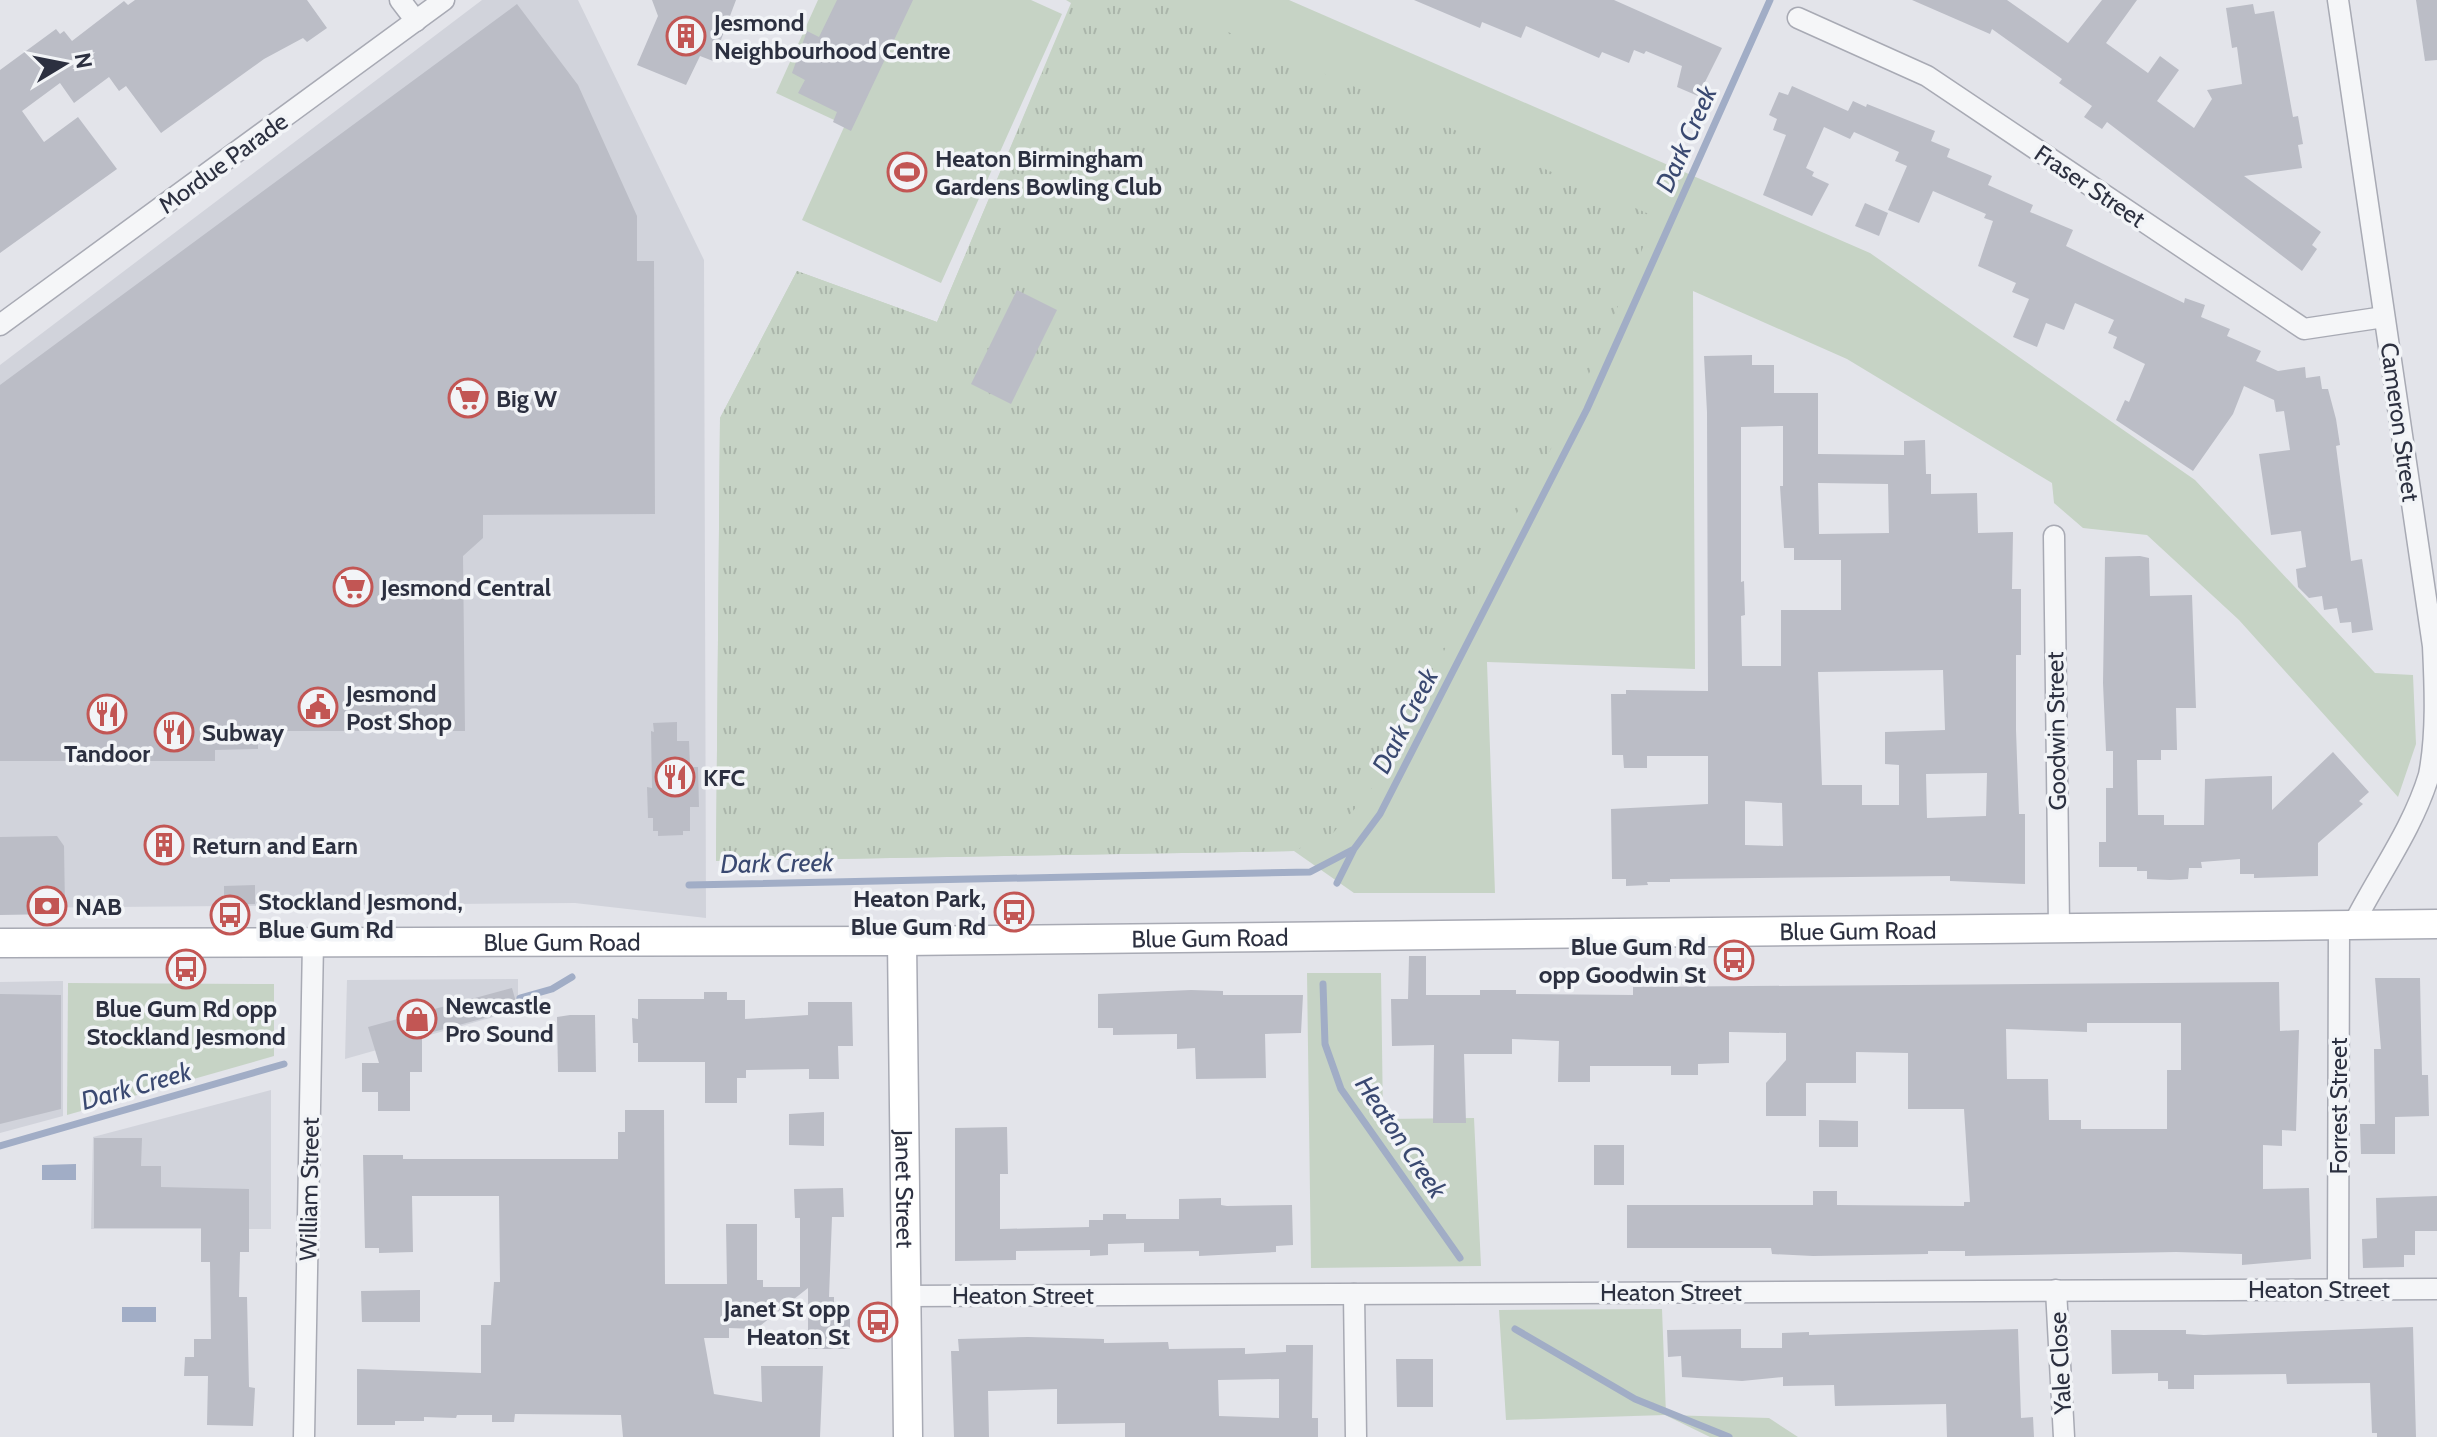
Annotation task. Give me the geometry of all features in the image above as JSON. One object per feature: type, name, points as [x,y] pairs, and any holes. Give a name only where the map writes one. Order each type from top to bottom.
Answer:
[{"type":"main road","name":"Blue Gum Road","points":[[0,943],[902,941],[2346,923],[2431,926]]},
{"type":"main road","name":"Janet Street","points":[[902,941],[908,1437]]},
{"type":"street","points":[[400,0],[416,21]]},
{"type":"street","name":"Mordue Parade","points":[[0,325],[444,0]]},
{"type":"street","name":"Cameron Street","points":[[2338,0],[2433,646],[2437,713],[2430,772],[2410,823],[2346,923]]},
{"type":"street","name":"Fraser Street","points":[[1798,18],[1927,76],[2304,329],[2384,317]]},
{"type":"street","name":"Goodwin Street","points":[[2054,536],[2059,926]]},
{"type":"street","name":"Forrest Street","points":[[2338,1289],[2346,923]]},
{"type":"street","name":"William Street","points":[[304,1437],[313,942]]},
{"type":"street","name":"Heaton Street","points":[[906,1296],[2437,1289]]},
{"type":"street","name":"Yale Close","points":[[2056,1290],[2064,1437]]},
{"type":"street","points":[[1354,1294],[1356,1437]]},
{"type":"shaded area","name":"Jesmond Central","points":[[482,0],[578,0],[704,260],[706,918],[575,903],[0,908],[0,365]]},
{"type":"shaded area","name":"Newcastle Pro Sound","points":[[518,979],[518,1010],[345,1059],[347,980]]},
{"type":"shaded area","points":[[63,981],[63,1116],[0,1133],[0,982]]},
{"type":"shaded area","points":[[271,1090],[271,1229],[91,1229],[93,1137]]},
{"type":"green space","name":"Heaton Birmingham Gardens Bowling Club","points":[[818,0],[1031,0],[1062,14],[941,283],[802,220],[845,125],[776,93]]},
{"type":"green space","points":[[1066,0],[1289,0],[1870,253],[2195,480],[2375,673],[2413,675],[2416,744],[2398,797],[2239,620],[2147,535],[2083,528],[2054,503],[2052,483],[1847,359],[1693,291],[1695,669],[1487,662],[1495,893],[1354,893],[1294,851],[716,861],[720,418],[797,271],[937,322],[1071,3]]},
{"type":"green space","points":[[1073,0],[1154,0],[1656,217],[1582,390],[1369,793],[1333,833],[1294,851],[716,861],[720,418],[797,271],[937,322]]},
{"type":"green space","points":[[1307,973],[1381,973],[1383,1119],[1474,1118],[1481,1266],[1311,1268]]},
{"type":"green space","points":[[68,983],[274,984],[274,1056],[67,1115]]},
{"type":"green space","points":[[1662,1309],[1666,1415],[1769,1418],[1798,1437],[1710,1437],[1665,1415],[1506,1420],[1499,1310]]},
{"type":"water","points":[[76,1164],[76,1180],[42,1180],[42,1165]]},
{"type":"water","points":[[122,1307],[156,1307],[156,1322],[122,1322]]},
{"type":"building","points":[[135,0],[307,0],[327,28],[307,42],[303,38],[264,59],[161,133],[126,86],[119,91],[109,77],[74,103],[60,83],[22,111],[44,142],[78,117],[117,169],[0,253],[0,70],[56,29],[60,34],[64,31],[72,41],[124,1],[128,5]]},
{"type":"building","name":"Jesmond Neighbourhood Centre","points":[[652,0],[736,0],[713,61],[700,56],[686,85],[637,65],[658,16]]},
{"type":"building","points":[[837,0],[913,0],[851,131],[833,122],[837,112],[798,93],[805,80],[792,73],[807,31],[819,37]]},
{"type":"building","points":[[1414,0],[1614,0],[1722,48],[1698,96],[1677,87],[1682,66],[1646,51],[1644,54],[1634,50],[1629,63],[1602,52],[1599,58],[1526,26],[1521,38],[1482,22],[1480,28]]},
{"type":"building","points":[[1912,0],[2007,0],[2068,43],[2102,0],[2137,0],[2106,43],[2148,73],[2160,56],[2179,70],[2157,101],[2194,128],[2212,99],[2207,90],[2242,84],[2237,47],[2232,48],[2226,8],[2253,4],[2255,14],[2274,11],[2293,117],[2298,116],[2303,144],[2298,145],[2302,168],[2244,176],[2321,232],[2312,245],[2317,249],[2302,271],[2107,122],[2102,129],[2084,117],[2092,106],[2059,83],[2062,79],[1992,29],[1990,34]]},
{"type":"building","points":[[2416,0],[2437,0],[2437,60],[2425,61]]},
{"type":"building","name":"Jesmond Central","points":[[517,4],[578,85],[637,216],[637,261],[654,261],[655,514],[483,515],[483,538],[463,556],[465,731],[258,731],[258,749],[215,750],[215,761],[0,761],[0,385]]},
{"type":"building","points":[[1792,86],[1848,111],[1853,101],[1866,107],[1867,104],[1935,131],[1931,141],[1950,149],[1947,157],[1992,176],[1988,185],[2033,205],[2030,212],[2073,230],[2066,246],[2184,303],[2185,298],[2205,305],[2201,317],[2230,329],[2227,336],[2261,351],[2256,361],[2278,371],[2305,367],[2306,378],[2320,376],[2322,389],[2328,389],[2336,419],[2340,445],[2336,446],[2351,561],[2362,559],[2373,630],[2352,633],[2351,622],[2340,623],[2337,608],[2324,610],[2322,596],[2309,598],[2298,587],[2296,569],[2306,567],[2301,531],[2271,535],[2259,454],[2290,450],[2284,411],[2276,412],[2274,400],[2244,386],[2233,414],[2193,471],[2116,420],[2125,400],[2129,402],[2145,364],[2113,348],[2117,337],[2108,333],[2114,320],[2075,303],[2064,330],[2046,323],[2037,347],[2013,337],[2029,299],[2012,292],[2016,283],[1978,266],[1993,221],[1984,218],[1986,214],[1933,191],[1919,223],[1888,210],[1907,166],[1895,161],[1899,152],[1854,132],[1850,139],[1824,127],[1806,168],[1814,172],[1812,176],[1829,184],[1812,216],[1763,195],[1786,135],[1773,130],[1777,119],[1769,115],[1779,92],[1788,95]]},
{"type":"building","points":[[1865,203],[1888,213],[1879,236],[1855,226]]},
{"type":"building","points":[[1017,290],[1057,310],[1011,404],[971,384]]},
{"type":"building","points":[[1752,355],[1752,365],[1774,365],[1774,393],[1818,393],[1818,454],[1904,455],[1904,441],[1925,440],[1926,474],[1931,474],[1931,494],[1977,493],[1978,533],[2013,532],[2012,589],[2021,589],[2021,655],[2016,655],[2016,730],[2019,814],[2025,814],[2025,884],[1950,881],[1950,876],[1670,879],[1670,882],[1626,886],[1626,879],[1612,879],[1611,809],[1708,804],[1708,756],[1647,756],[1647,768],[1624,768],[1623,755],[1612,755],[1611,694],[1626,694],[1626,690],[1708,691],[1704,356]],"holes":[[[1783,426],[1783,486],[1780,486],[1784,548],[1794,548],[1794,560],[1841,560],[1841,610],[1781,610],[1781,666],[1742,666],[1741,616],[1745,615],[1744,581],[1741,582],[1741,427]],[[1818,483],[1888,484],[1889,533],[1819,534]],[[1943,670],[1945,730],[1885,732],[1885,764],[1899,765],[1899,805],[1862,805],[1862,785],[1822,785],[1818,672]],[[1987,773],[1986,816],[1927,818],[1926,774]],[[1745,801],[1782,803],[1783,846],[1745,845]]]},
{"type":"building","points":[[2105,557],[2149,558],[2150,596],[2192,595],[2196,708],[2176,708],[2177,750],[2161,750],[2161,760],[2137,760],[2138,815],[2164,815],[2164,825],[2204,825],[2205,779],[2272,776],[2272,810],[2333,752],[2369,792],[2359,801],[2363,804],[2318,843],[2318,876],[2254,878],[2254,874],[2240,874],[2240,859],[2201,862],[2202,868],[2189,868],[2188,879],[2147,879],[2147,871],[2137,871],[2137,867],[2099,867],[2099,842],[2106,842],[2106,788],[2113,788],[2113,751],[2106,751],[2103,683]]},
{"type":"building","name":"KFC","points":[[677,722],[677,741],[689,741],[690,767],[698,767],[699,807],[690,807],[690,831],[683,831],[683,835],[658,836],[658,831],[653,831],[653,818],[648,818],[647,787],[652,788],[651,731],[654,732],[653,723]]},
{"type":"building","points":[[57,836],[64,846],[65,908],[58,914],[0,915],[0,837]]},
{"type":"building","points":[[255,885],[255,904],[224,904],[224,886]]},
{"type":"building","points":[[1409,956],[1426,956],[1426,995],[1480,995],[1480,990],[1516,990],[1516,994],[1633,995],[1633,987],[2279,982],[2280,1031],[2299,1030],[2296,1131],[2282,1130],[2282,1146],[2263,1145],[2263,1189],[2309,1188],[2311,1259],[2242,1265],[2242,1254],[2176,1252],[1965,1256],[1965,1251],[1928,1251],[1928,1254],[1813,1256],[1772,1254],[1771,1248],[1627,1248],[1627,1205],[1813,1205],[1813,1191],[1837,1191],[1837,1205],[1964,1206],[1964,1202],[1970,1202],[1964,1109],[1908,1109],[1908,1053],[1856,1052],[1856,1083],[1806,1083],[1806,1116],[1766,1116],[1766,1083],[1786,1060],[1786,1033],[1729,1032],[1729,1063],[1698,1064],[1698,1075],[1671,1075],[1671,1066],[1590,1066],[1590,1082],[1558,1082],[1559,1041],[1512,1039],[1512,1054],[1464,1054],[1466,1123],[1433,1123],[1434,1045],[1392,1046],[1391,999],[1408,999]],"holes":[[[2087,1023],[2181,1023],[2181,1070],[2167,1070],[2167,1129],[2081,1129],[2081,1120],[2049,1120],[2048,1079],[2007,1079],[2006,1029],[2087,1032]]]},
{"type":"building","points":[[2375,978],[2420,978],[2422,1075],[2428,1075],[2429,1116],[2395,1117],[2395,1154],[2361,1154],[2360,1124],[2375,1124],[2374,1049],[2381,1049]]},
{"type":"building","points":[[512,988],[518,1009],[422,1035],[422,1072],[410,1072],[410,1111],[378,1111],[378,1092],[362,1092],[362,1063],[379,1063],[368,1027]]},
{"type":"building","points":[[1223,991],[1223,995],[1303,995],[1301,1033],[1265,1034],[1266,1078],[1196,1079],[1195,1048],[1177,1049],[1177,1034],[1113,1035],[1113,1028],[1098,1028],[1098,994]]},
{"type":"building","points":[[704,992],[727,992],[727,1000],[745,1000],[745,1019],[808,1015],[808,1002],[852,1002],[853,1046],[838,1046],[839,1079],[809,1079],[809,1069],[746,1070],[746,1078],[737,1078],[737,1103],[705,1103],[705,1062],[638,1062],[638,1043],[633,1043],[632,1018],[638,1019],[638,999],[704,999]]},
{"type":"building","points":[[0,994],[61,995],[61,1109],[0,1124]]},
{"type":"building","points":[[595,1015],[596,1072],[558,1072],[557,1017]]},
{"type":"building","points":[[625,1110],[664,1110],[665,1284],[727,1284],[726,1224],[757,1224],[757,1280],[763,1280],[763,1287],[800,1287],[800,1218],[795,1218],[794,1189],[843,1188],[844,1217],[832,1217],[829,1297],[834,1297],[834,1304],[850,1305],[850,1349],[808,1349],[808,1288],[756,1329],[729,1328],[729,1338],[704,1338],[714,1394],[762,1402],[761,1366],[823,1366],[820,1437],[623,1437],[621,1415],[515,1414],[514,1422],[492,1422],[492,1415],[457,1415],[456,1418],[424,1417],[424,1421],[395,1421],[395,1425],[357,1425],[357,1369],[481,1373],[481,1325],[491,1325],[494,1282],[500,1282],[499,1196],[412,1196],[413,1252],[379,1253],[379,1248],[365,1248],[363,1155],[403,1155],[403,1159],[618,1159],[618,1132],[625,1132]]},
{"type":"building","points":[[824,1112],[824,1146],[789,1145],[789,1114]]},
{"type":"building","points":[[1819,1120],[1858,1121],[1858,1147],[1819,1147]]},
{"type":"building","points":[[1007,1127],[1008,1174],[1000,1174],[1000,1229],[1089,1227],[1089,1220],[1103,1220],[1103,1214],[1126,1214],[1126,1219],[1179,1219],[1179,1199],[1221,1198],[1221,1205],[1227,1206],[1292,1205],[1293,1245],[1276,1246],[1276,1252],[1199,1256],[1199,1251],[1144,1252],[1144,1243],[1108,1244],[1108,1255],[1090,1256],[1090,1250],[1016,1251],[1016,1260],[955,1261],[955,1128]]},
{"type":"building","points":[[94,1138],[142,1138],[141,1166],[161,1166],[161,1187],[249,1189],[249,1252],[240,1252],[239,1297],[247,1297],[249,1387],[255,1388],[253,1426],[207,1425],[208,1376],[184,1376],[185,1357],[194,1357],[194,1339],[211,1339],[210,1262],[201,1262],[201,1228],[94,1228]]},
{"type":"building","points":[[1594,1145],[1624,1145],[1624,1185],[1594,1185]]},
{"type":"building","points":[[2437,1196],[2437,1231],[2415,1231],[2415,1255],[2404,1255],[2404,1267],[2363,1268],[2362,1239],[2377,1238],[2376,1198]]},
{"type":"building","points":[[420,1290],[420,1322],[362,1322],[361,1291]]},
{"type":"building","points":[[2413,1327],[2416,1437],[2377,1437],[2377,1433],[2372,1433],[2370,1383],[2287,1384],[2286,1374],[2194,1375],[2194,1389],[2168,1389],[2168,1381],[2158,1381],[2158,1373],[2112,1374],[2111,1330],[2186,1330],[2186,1334],[2204,1335]]},
{"type":"building","points":[[1741,1329],[1741,1348],[1782,1348],[1782,1333],[1809,1332],[1809,1335],[2018,1329],[2021,1418],[2033,1417],[2034,1437],[1947,1437],[1946,1404],[1835,1406],[1834,1385],[1783,1386],[1783,1377],[1742,1381],[1682,1377],[1681,1356],[1668,1357],[1667,1330]]},
{"type":"building","points":[[1028,1337],[1104,1339],[1104,1343],[1168,1342],[1169,1349],[1245,1348],[1245,1354],[1286,1352],[1286,1345],[1313,1345],[1312,1418],[1318,1418],[1318,1437],[1125,1437],[1125,1423],[1057,1424],[1057,1389],[988,1391],[989,1437],[954,1437],[951,1351],[959,1351],[958,1339]],"holes":[[[1279,1379],[1279,1418],[1219,1416],[1218,1380]]]},
{"type":"building","points":[[1396,1359],[1433,1359],[1433,1407],[1397,1407]]},
{"type":"waterway","name":"Dark Creek","points":[[689,885],[1310,872],[1354,849],[1380,814],[1587,409],[1770,0]]},
{"type":"waterway","name":"Heaton Creek","points":[[1337,883],[1353,851]]},
{"type":"waterway","name":"Dark Creek","points":[[520,998],[552,989],[572,977]]},
{"type":"waterway","name":"Heaton Creek","points":[[1323,984],[1325,1044],[1341,1089],[1460,1258]]},
{"type":"waterway","name":"Dark Creek","points":[[0,1146],[284,1064]]},
{"type":"waterway","name":"Heaton Creek","points":[[1515,1329],[1635,1399],[1729,1437]]},
{"type":"place","name":"Jesmond Neighbourhood Centre","points":[[686,36]]},
{"type":"place","name":"Heaton Birmingham Gardens Bowling Club","points":[[907,172]]},
{"type":"place","name":"Big W","points":[[468,398]]},
{"type":"place","name":"Jesmond Central","points":[[353,587]]},
{"type":"place","name":"Jesmond Post Shop","points":[[318,707]]},
{"type":"place","name":"Tandoor","points":[[107,714]]},
{"type":"place","name":"Subway","points":[[174,732]]},
{"type":"place","name":"KFC","points":[[675,777]]},
{"type":"place","name":"Return and Earn","points":[[164,845]]},
{"type":"place","name":"NAB","points":[[47,906]]},
{"type":"place","name":"Heaton Park, Blue Gum Rd","points":[[1014,912]]},
{"type":"place","name":"Stockland Jesmond, Blue Gum Rd","points":[[230,915]]},
{"type":"place","name":"Blue Gum Rd opp Goodwin St","points":[[1734,960]]},
{"type":"place","name":"Blue Gum Rd opp Stockland Jesmond","points":[[186,969]]},
{"type":"place","name":"Newcastle Pro Sound","points":[[417,1019]]},
{"type":"place","name":"Janet St opp Heaton St","points":[[878,1322]]}]
